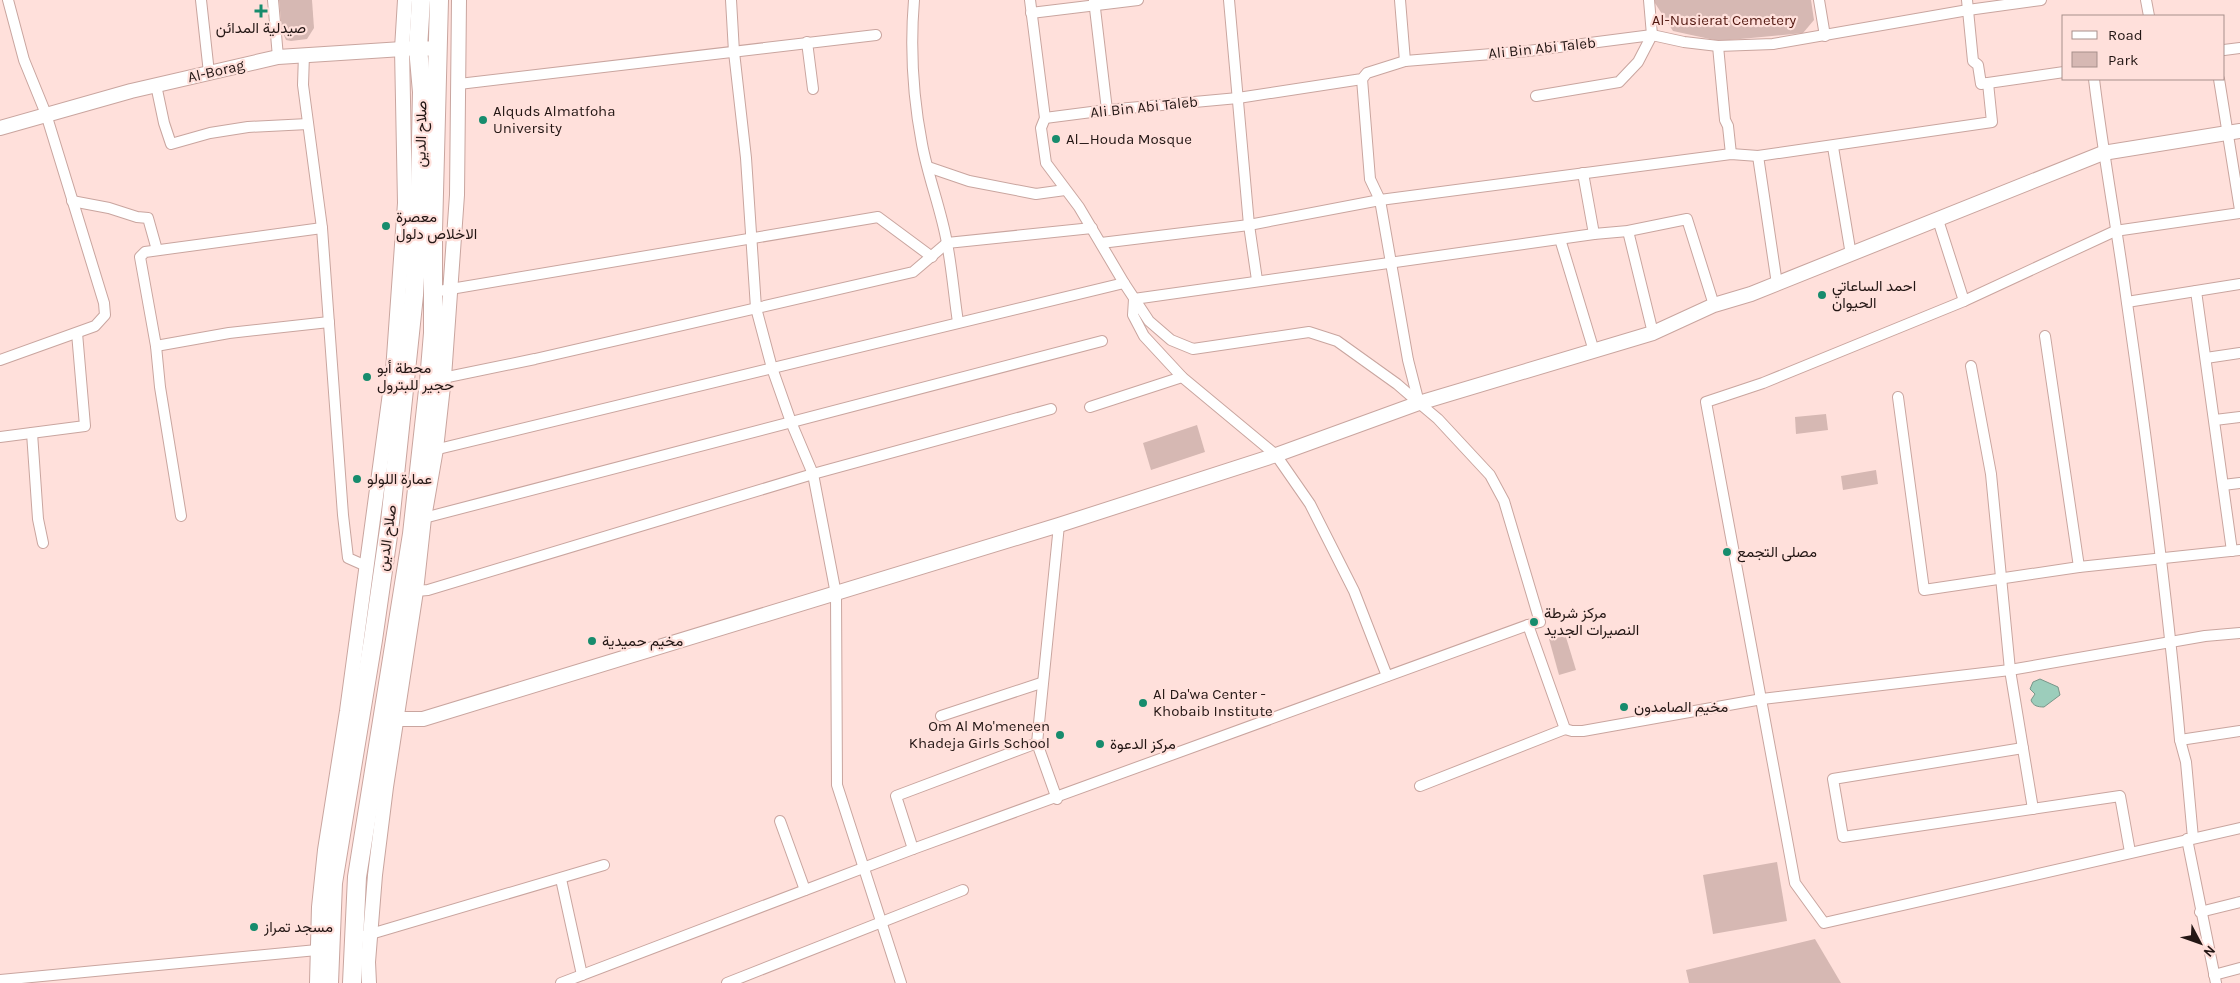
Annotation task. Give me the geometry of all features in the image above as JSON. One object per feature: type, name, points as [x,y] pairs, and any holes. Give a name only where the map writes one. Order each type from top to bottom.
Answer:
[{"type":"highway","name":"صلاح الدين","points":[[329,983],[333,883],[373,640],[390,522],[414,305],[420,188],[422,92],[410,48],[420,0]]},
{"type":"highway","name":"صلاح الدين","points":[[352,983],[362,937],[357,877],[379,749],[388,680],[429,451],[436,379],[433,292],[439,0]]},
{"type":"street","points":[[0,360],[96,326],[105,315],[104,303],[46,114],[24,60],[8,0]]},
{"type":"street","points":[[202,0],[209,73]]},
{"type":"street","points":[[273,0],[278,57]]},
{"type":"street","points":[[317,983],[325,850],[393,371],[405,203],[410,48],[405,0]]},
{"type":"street","points":[[459,0],[457,195],[451,289],[436,379],[535,359],[913,272],[947,243],[1092,228]]},
{"type":"street","points":[[731,0],[734,52],[746,158],[756,308],[772,368],[791,422],[813,474],[836,594],[837,785],[901,983]]},
{"type":"street","points":[[914,0],[912,29],[914,79],[922,145],[947,243],[958,322]]},
{"type":"street","points":[[561,983],[913,849],[1540,622],[1504,501],[1490,475],[1438,419],[1397,384],[1337,341],[1309,332],[1194,349],[1172,340],[1149,321],[1124,283],[1080,207],[1046,163],[1041,128],[1045,118],[1030,0]]},
{"type":"street","points":[[1031,13],[1094,3],[1138,0]]},
{"type":"street","points":[[1229,0],[1249,225],[1257,280]]},
{"type":"street","points":[[1400,0],[1406,62]]},
{"type":"street","points":[[1536,96],[1619,82],[1638,62],[1652,35],[1649,0]]},
{"type":"street","points":[[1819,0],[1825,36]]},
{"type":"street","name":"Ali Bin Abi Taleb","points":[[1045,118],[1107,110],[1238,98],[1362,79],[1367,73],[1406,62],[1528,51],[1652,35],[1684,42],[1718,46],[1773,44],[1825,36],[1967,5],[2041,0]]},
{"type":"street","points":[[2146,0],[2149,15]]},
{"type":"street","points":[[1094,3],[1107,110]]},
{"type":"street","points":[[1967,5],[1973,62],[1978,65],[1981,84],[2062,72]]},
{"type":"street","points":[[459,84],[876,35]]},
{"type":"street","points":[[807,42],[813,89]]},
{"type":"street","points":[[1718,46],[1725,120],[1728,126],[1732,154]]},
{"type":"street","name":"Al-Borag","points":[[0,128],[156,85],[278,57],[410,48],[438,49]]},
{"type":"street","points":[[2225,50],[2240,48]]},
{"type":"street","points":[[304,54],[303,85],[322,228],[343,515],[348,558],[366,566]]},
{"type":"street","points":[[1362,79],[1370,179],[1380,200],[1408,360],[1419,403]]},
{"type":"street","points":[[2094,80],[2103,153],[2127,302],[2161,560],[2180,740],[2186,762],[2190,838],[2200,912],[2215,979],[2240,968]]},
{"type":"street","points":[[2218,80],[2234,132],[2240,211],[2115,231],[1964,300],[1763,383],[1706,402],[1762,699],[1794,883],[1824,923],[2240,828]]},
{"type":"street","points":[[1101,243],[1249,225],[1380,200],[1732,154],[1758,156],[1992,122],[1988,83]]},
{"type":"street","points":[[156,85],[164,123],[171,144],[210,133],[248,127],[308,124]]},
{"type":"street","points":[[398,719],[423,719],[836,594],[1276,455],[1419,403],[1653,333],[1714,305],[1752,294],[1852,255],[2103,153],[2234,132]]},
{"type":"street","points":[[1833,146],[1852,255]]},
{"type":"street","points":[[1758,156],[1777,284]]},
{"type":"street","points":[[928,167],[969,180],[1036,194],[1065,190]]},
{"type":"street","points":[[1583,173],[1594,234]]},
{"type":"street","points":[[72,201],[148,218],[157,250]]},
{"type":"street","points":[[433,292],[878,217],[932,257]]},
{"type":"street","points":[[1134,299],[1257,280],[1628,231],[1687,219],[1714,305]]},
{"type":"street","points":[[1938,220],[1964,300]]},
{"type":"street","points":[[182,516],[160,387],[156,346],[140,257],[144,252],[322,228]]},
{"type":"street","points":[[1628,231],[1653,333]]},
{"type":"street","points":[[1560,239],[1594,351]]},
{"type":"street","points":[[369,983],[362,937],[398,719],[416,591],[429,451],[1124,283]]},
{"type":"street","points":[[2127,302],[2240,284]]},
{"type":"street","points":[[1898,396],[1924,590],[2079,567],[2161,560],[2236,550],[2223,485],[2196,291]]},
{"type":"street","points":[[1134,299],[1133,315],[1144,336],[1182,377],[1276,455],[1310,504],[1354,591],[1387,676]]},
{"type":"street","points":[[156,346],[228,333],[329,322]]},
{"type":"street","points":[[0,437],[85,426],[77,332]]},
{"type":"street","points":[[2045,336],[2079,567]]},
{"type":"street","points":[[424,518],[1102,341]]},
{"type":"street","points":[[2206,358],[2240,353]]},
{"type":"street","points":[[1972,366],[1991,474],[2010,670],[2033,809]]},
{"type":"street","points":[[1090,407],[1182,377]]},
{"type":"street","points":[[416,591],[428,590],[813,474],[1052,409]]},
{"type":"street","points":[[2215,420],[2240,417]]},
{"type":"street","points":[[32,433],[38,519],[43,543]]},
{"type":"street","points":[[2223,485],[2240,483]]},
{"type":"street","points":[[1057,798],[1037,743],[1059,525]]},
{"type":"street","points":[[1528,625],[1564,729]]},
{"type":"street","points":[[1420,786],[1564,729],[1582,731],[1636,723],[1762,699],[2010,670],[2171,642],[2240,633]]},
{"type":"street","points":[[940,716],[1042,684]]},
{"type":"street","points":[[2180,740],[2240,732]]},
{"type":"street","points":[[913,849],[896,796],[1037,743]]},
{"type":"street","points":[[2023,748],[1834,779],[1843,837],[2120,796],[2130,852]]},
{"type":"street","points":[[780,821],[806,890]]},
{"type":"street","points":[[362,937],[604,865]]},
{"type":"street","points":[[561,878],[582,975]]},
{"type":"street","points":[[727,983],[963,890]]},
{"type":"street","points":[[2200,912],[2240,902]]},
{"type":"street","points":[[0,980],[318,950]]},
{"type":"green space","points":[[279,0],[312,0],[314,28],[307,39],[286,40],[282,31]]},
{"type":"green space","name":"Al-Nusierat Cemetery","points":[[1653,0],[1811,0],[1814,20],[1803,33],[1719,41],[1673,31]]},
{"type":"green space","points":[[1826,414],[1828,430],[1796,434],[1795,417]]},
{"type":"green space","points":[[1197,425],[1205,452],[1151,470],[1143,443]]},
{"type":"green space","points":[[1876,470],[1878,484],[1843,490],[1841,476]]},
{"type":"green space","points":[[1565,634],[1576,670],[1559,675],[1549,639]]},
{"type":"green space","points":[[1777,862],[1787,921],[1713,934],[1703,875]]},
{"type":"green space","points":[[1815,939],[1841,983],[1689,983],[1686,970]]},
{"type":"shaded area","points":[[2040,679],[2058,687],[2060,695],[2044,707],[2036,706],[2031,700],[2035,694],[2030,689],[2033,682]]},
{"type":"place","name":"صيدلية المدائن","points":[[261,11]]},
{"type":"place","name":"Alquds Almatfoha University","points":[[483,120]]},
{"type":"place","name":"Al_Houda Mosque","points":[[1056,139]]},
{"type":"place","name":"معصرة الاخلاص دلول","points":[[386,226]]},
{"type":"place","name":"احمد الساعاتي الحيوان","points":[[1822,295]]},
{"type":"place","name":"محطة أبو حجير للبترول","points":[[367,377]]},
{"type":"place","name":"عمارة اللولو","points":[[357,479]]},
{"type":"place","name":"مصلى التجمع","points":[[1727,552]]},
{"type":"place","name":"مركز شرطة النصيرات الجديد","points":[[1534,622]]},
{"type":"place","name":"مخيم حميدية","points":[[592,641]]},
{"type":"place","name":"Al Da'wa Center - Khobaib Institute","points":[[1143,703]]},
{"type":"place","name":"مخيم الصامدون","points":[[1624,707]]},
{"type":"place","name":"Om Al Mo'meneen Khadeja Girls School","points":[[1060,735]]},
{"type":"place","name":"مركز الدعوة","points":[[1100,744]]},
{"type":"place","name":"مسجد تمراز","points":[[254,927]]}]
